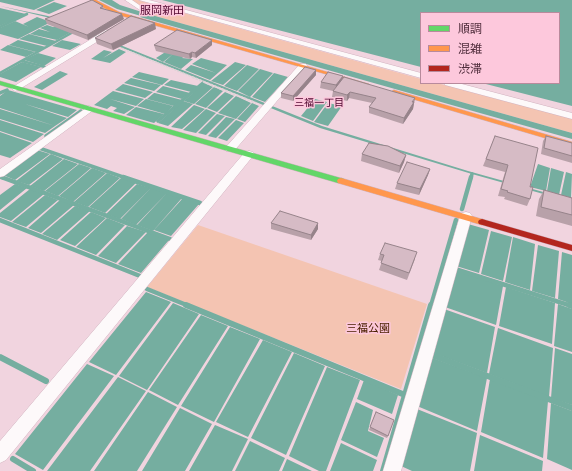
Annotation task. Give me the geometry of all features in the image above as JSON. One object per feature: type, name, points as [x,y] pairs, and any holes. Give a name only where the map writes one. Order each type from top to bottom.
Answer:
[{"type":"street","points":[[92,0],[109,10],[132,18],[572,144]]},
{"type":"street","points":[[128,0],[145,11],[132,18]]},
{"type":"street","points":[[142,0],[420,76]]},
{"type":"street","points":[[15,88],[114,29]]},
{"type":"street","points":[[230,149],[303,66]]},
{"type":"street","points":[[0,83],[466,216],[572,248]]},
{"type":"street","points":[[452,84],[572,116]]},
{"type":"street","points":[[0,174],[89,109]]},
{"type":"street","points":[[0,454],[249,154]]},
{"type":"street","points":[[392,471],[466,216]]},
{"type":"path","points":[[119,47],[268,106]]},
{"type":"green space","points":[[129,0],[137,0],[420,79],[420,84],[441,84],[572,119],[572,133],[144,13],[147,11]]},
{"type":"green space","name":"三福公園","points":[[198,225],[427,304],[401,389],[147,287]]},
{"type":"shaded area","points":[[0,0],[55,0],[34,10],[0,2]]},
{"type":"shaded area","points":[[99,0],[112,0],[120,5],[148,14],[572,133],[572,139],[140,17],[141,16],[117,9]]},
{"type":"shaded area","points":[[162,0],[572,0],[572,106],[486,84],[560,84],[560,12],[420,12],[420,67]]},
{"type":"shaded area","points":[[54,2],[67,6],[49,14],[36,10]]},
{"type":"shaded area","points":[[0,6],[48,16],[322,126],[468,171],[572,200],[572,202],[472,174],[320,128],[46,17]]},
{"type":"shaded area","points":[[0,8],[4,9],[26,14],[0,26]]},
{"type":"shaded area","points":[[37,17],[51,22],[18,39],[0,34],[0,28],[15,21],[29,27],[23,24]]},
{"type":"shaded area","points":[[47,25],[53,27],[59,25],[73,31],[57,40],[30,34],[39,29],[50,32],[40,28]]},
{"type":"shaded area","points":[[29,34],[56,41],[47,46],[19,39]]},
{"type":"shaded area","points":[[18,40],[46,47],[36,52],[9,45]]},
{"type":"shaded area","points":[[62,40],[81,44],[70,50],[52,46]]},
{"type":"shaded area","points":[[8,45],[35,52],[26,57],[0,50]]},
{"type":"shaded area","points":[[119,49],[126,52],[110,63],[91,59],[104,50],[112,52],[103,58]]},
{"type":"shaded area","points":[[167,51],[186,55],[182,58],[193,59],[181,69],[164,62],[173,54],[163,62],[156,58]]},
{"type":"shaded area","points":[[38,53],[56,58],[44,66],[24,60]]},
{"type":"shaded area","points":[[201,58],[227,65],[210,80],[185,70],[191,65],[216,73],[192,64]]},
{"type":"shaded area","points":[[22,62],[41,67],[16,82],[0,77],[0,74]]},
{"type":"shaded area","points":[[235,62],[246,65],[223,85],[211,81]]},
{"type":"shaded area","points":[[247,65],[259,69],[237,91],[224,86]]},
{"type":"shaded area","points":[[260,69],[273,73],[250,97],[238,91]]},
{"type":"shaded area","points":[[60,71],[68,74],[42,90],[34,87]]},
{"type":"shaded area","points":[[139,72],[169,79],[162,85],[132,77]]},
{"type":"shaded area","points":[[274,73],[288,77],[265,102],[252,97]]},
{"type":"shaded area","points":[[131,78],[161,85],[154,91],[124,83]]},
{"type":"shaded area","points":[[171,80],[198,86],[191,92],[164,85]]},
{"type":"shaded area","points":[[204,83],[213,87],[194,104],[184,101]]},
{"type":"shaded area","points":[[123,84],[153,92],[145,98],[115,90]]},
{"type":"shaded area","points":[[163,86],[190,93],[182,99],[156,92]]},
{"type":"shaded area","points":[[214,87],[223,91],[206,108],[195,104]]},
{"type":"shaded area","points":[[8,90],[77,110],[68,117],[25,104],[67,118],[55,126],[0,108],[0,96]]},
{"type":"shaded area","points":[[113,91],[144,99],[136,106],[110,99],[135,107],[124,114],[113,111],[117,108],[111,106],[107,109],[94,105]]},
{"type":"shaded area","points":[[225,92],[234,96],[217,112],[207,108]]},
{"type":"shaded area","points":[[154,93],[182,100],[174,106],[147,99]]},
{"type":"shaded area","points":[[236,96],[251,103],[236,119],[218,113]]},
{"type":"shaded area","points":[[146,99],[173,106],[165,114],[137,106]]},
{"type":"shaded area","points":[[315,99],[327,102],[313,121],[301,116]]},
{"type":"shaded area","points":[[183,101],[193,104],[168,126],[158,123]]},
{"type":"shaded area","points":[[252,103],[259,106],[245,122],[237,119]]},
{"type":"shaded area","points":[[328,103],[342,106],[328,126],[314,122]]},
{"type":"shaded area","points":[[194,105],[205,109],[182,129],[171,127]]},
{"type":"shaded area","points":[[136,107],[164,114],[154,123],[126,115]]},
{"type":"shaded area","points":[[0,109],[55,126],[45,133],[0,119]]},
{"type":"shaded area","points":[[206,109],[216,113],[196,133],[183,130]]},
{"type":"shaded area","points":[[217,114],[225,116],[206,135],[198,133]]},
{"type":"shaded area","points":[[226,117],[235,119],[216,138],[208,136]]},
{"type":"shaded area","points":[[0,120],[44,134],[33,142],[0,131]]},
{"type":"shaded area","points":[[236,120],[244,123],[227,141],[218,138]]},
{"type":"shaded area","points":[[0,132],[32,143],[10,158],[0,155]]},
{"type":"shaded area","points":[[37,150],[50,154],[15,180],[3,175]]},
{"type":"shaded area","points":[[51,154],[63,159],[29,185],[16,181]]},
{"type":"shaded area","points":[[64,159],[78,164],[44,191],[30,186]]},
{"type":"shaded area","points":[[79,164],[91,168],[58,196],[45,191]]},
{"type":"shaded area","points":[[538,164],[550,168],[546,191],[530,187]]},
{"type":"shaded area","points":[[92,168],[106,173],[73,202],[59,196]]},
{"type":"shaded area","points":[[551,168],[564,172],[559,195],[547,191]]},
{"type":"shaded area","points":[[566,172],[572,174],[571,198],[561,195]]},
{"type":"shaded area","points":[[107,173],[120,178],[88,207],[74,202]]},
{"type":"shaded area","points":[[121,178],[136,183],[105,213],[89,207]]},
{"type":"shaded area","points":[[15,184],[27,188],[0,210],[0,195]]},
{"type":"shaded area","points":[[137,184],[151,188],[120,219],[106,214]]},
{"type":"shaded area","points":[[151,188],[167,193],[136,225],[121,219]]},
{"type":"shaded area","points":[[30,189],[44,194],[11,221],[0,217],[0,213]]},
{"type":"shaded area","points":[[167,193],[182,198],[153,231],[137,225]]},
{"type":"shaded area","points":[[45,195],[58,200],[26,227],[12,222]]},
{"type":"shaded area","points":[[183,198],[199,204],[171,236],[154,230]]},
{"type":"shaded area","points":[[60,200],[74,205],[41,233],[28,228]]},
{"type":"shaded area","points":[[75,206],[90,211],[57,240],[42,234]]},
{"type":"shaded area","points":[[91,212],[106,218],[75,246],[60,240]]},
{"type":"shaded area","points":[[107,218],[125,225],[96,255],[76,247]]},
{"type":"shaded area","points":[[468,224],[489,230],[479,273],[456,266]]},
{"type":"shaded area","points":[[127,226],[146,232],[116,263],[98,256]]},
{"type":"shaded area","points":[[491,231],[512,237],[503,281],[481,274]]},
{"type":"shaded area","points":[[148,232],[169,240],[141,273],[118,264]]},
{"type":"shaded area","points":[[513,237],[535,244],[530,290],[505,282]]},
{"type":"shaded area","points":[[538,245],[559,251],[555,298],[532,291]]},
{"type":"shaded area","points":[[562,252],[572,255],[572,304],[558,299]]},
{"type":"shaded area","points":[[455,270],[503,286],[496,325],[445,307]]},
{"type":"shaded area","points":[[506,287],[555,303],[552,344],[499,326]]},
{"type":"shaded area","points":[[146,292],[171,302],[116,375],[89,362]]},
{"type":"shaded area","points":[[173,303],[199,314],[147,390],[119,376]]},
{"type":"shaded area","points":[[558,304],[572,309],[572,352],[554,346]]},
{"type":"shaded area","points":[[444,309],[495,327],[487,373],[433,353]]},
{"type":"shaded area","points":[[201,315],[228,326],[178,405],[149,390]]},
{"type":"shaded area","points":[[230,327],[260,339],[214,422],[181,406]]},
{"type":"shaded area","points":[[498,328],[553,348],[549,397],[489,374]]},
{"type":"shaded area","points":[[263,340],[292,352],[248,437],[216,422]]},
{"type":"shaded area","points":[[555,348],[572,354],[572,405],[551,398]]},
{"type":"shaded area","points":[[294,353],[325,366],[286,455],[251,438]]},
{"type":"shaded area","points":[[430,357],[487,378],[477,431],[417,406]]},
{"type":"shaded area","points":[[87,364],[114,376],[43,470],[15,454]]},
{"type":"shaded area","points":[[327,367],[360,380],[326,471],[319,471],[289,456]]},
{"type":"shaded area","points":[[118,377],[146,391],[90,471],[47,471]]},
{"type":"shaded area","points":[[490,379],[548,401],[543,458],[481,432]]},
{"type":"shaded area","points":[[364,380],[398,395],[392,414],[357,399]]},
{"type":"shaded area","points":[[148,392],[177,407],[137,471],[94,471]]},
{"type":"shaded area","points":[[356,402],[373,410],[368,431],[384,438],[377,457],[341,440]]},
{"type":"shaded area","points":[[551,403],[572,411],[572,470],[547,459]]},
{"type":"shaded area","points":[[180,408],[212,424],[185,471],[142,471]]},
{"type":"shaded area","points":[[417,409],[477,433],[470,471],[412,471],[401,466]]},
{"type":"shaded area","points":[[215,425],[248,439],[232,471],[189,471]]},
{"type":"shaded area","points":[[480,435],[543,461],[542,471],[474,471]]},
{"type":"shaded area","points":[[250,441],[285,458],[279,471],[235,471]]},
{"type":"shaded area","points":[[341,443],[377,460],[373,471],[330,471]]},
{"type":"shaded area","points":[[287,459],[312,471],[282,471]]},
{"type":"building","points":[[92,0],[103,6],[100,8],[122,14],[87,35],[45,19]]},
{"type":"building","points":[[131,16],[155,23],[111,44],[95,38]]},
{"type":"building","points":[[177,30],[212,40],[195,53],[192,52],[189,54],[154,45]]},
{"type":"building","points":[[305,67],[316,70],[293,96],[281,93]]},
{"type":"building","points":[[328,72],[343,76],[336,85],[321,82]]},
{"type":"building","points":[[344,77],[415,98],[412,102],[414,102],[404,118],[369,107],[376,98],[350,92],[347,95],[333,91]]},
{"type":"building","points":[[495,136],[538,148],[530,187],[533,187],[530,199],[501,189],[508,165],[486,159]]},
{"type":"building","points":[[546,136],[572,143],[572,156],[544,148]]},
{"type":"building","points":[[369,143],[388,146],[406,155],[400,166],[362,154]]},
{"type":"building","points":[[407,162],[430,169],[420,189],[397,183]]},
{"type":"building","points":[[544,190],[572,198],[572,215],[541,207]]},
{"type":"building","points":[[280,211],[318,223],[311,235],[271,223]]},
{"type":"building","points":[[385,243],[417,252],[409,273],[381,263],[384,255],[380,254]]},
{"type":"building","points":[[376,412],[394,420],[388,436],[370,427]]},
{"type":"waterway","points":[[0,27],[27,14]]},
{"type":"waterway","points":[[0,73],[75,31]]},
{"type":"waterway","points":[[22,61],[45,67]]},
{"type":"waterway","points":[[158,121],[203,83]]},
{"type":"waterway","points":[[0,93],[7,90]]},
{"type":"waterway","points":[[46,136],[81,111]]},
{"type":"waterway","points":[[39,148],[126,178]]},
{"type":"waterway","points":[[471,178],[472,174]]},
{"type":"waterway","points":[[3,178],[1,177],[170,239]]},
{"type":"waterway","points":[[123,177],[200,203]]},
{"type":"waterway","points":[[462,209],[471,177]]},
{"type":"waterway","points":[[0,220],[140,276]]},
{"type":"waterway","points":[[431,306],[456,220]]},
{"type":"waterway","points":[[455,269],[572,306],[569,305]]},
{"type":"waterway","points":[[147,289],[189,306]]},
{"type":"waterway","points":[[186,305],[405,395]]},
{"type":"waterway","points":[[405,395],[431,305]]},
{"type":"waterway","points":[[432,355],[572,408]]},
{"type":"waterway","points":[[0,357],[46,381]]},
{"type":"waterway","points":[[383,471],[405,395]]},
{"type":"waterway","points":[[13,459],[33,471]]},
{"type":"traffic: fast","points":[[0,83],[341,181]]},
{"type":"traffic: slow","points":[[92,0],[117,13],[366,84]]},
{"type":"traffic: slow","points":[[394,92],[572,144]]},
{"type":"traffic: slow","points":[[341,181],[482,222]]},
{"type":"traffic: jam","points":[[482,222],[572,248]]},
{"type":"district","name":"服岡新田","points":[[162,12]]},
{"type":"district","name":"三福一丁目","points":[[319,104]]}]
